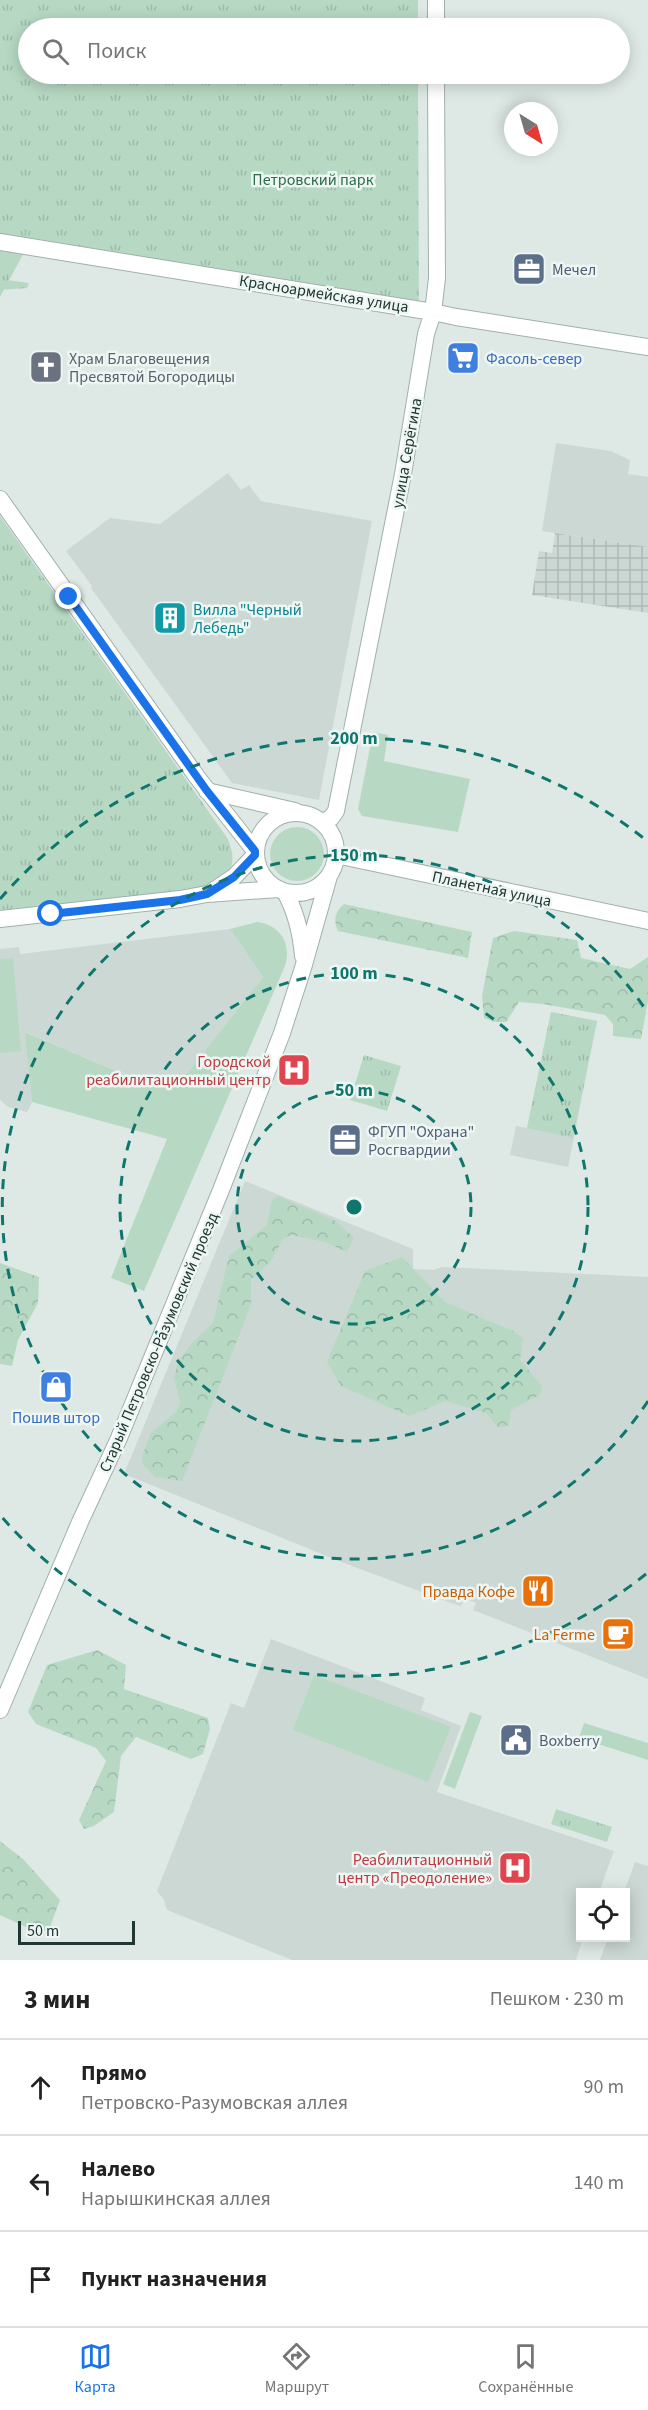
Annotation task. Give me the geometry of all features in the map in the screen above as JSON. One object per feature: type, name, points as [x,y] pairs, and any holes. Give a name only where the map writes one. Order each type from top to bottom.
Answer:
[{"type":"street","points":[[436,0],[436,18]]},
{"type":"street","name":"улица Серёгина","points":[[322,822],[331,818],[336,811],[401,484],[426,334],[433,312],[437,278],[436,84]]},
{"type":"street","name":"Красноармейская улица","points":[[0,242],[648,347]]},
{"type":"street","points":[[0,499],[207,791],[255,853],[258,866],[266,880],[282,890]]},
{"type":"street","points":[[0,919],[180,900],[207,894],[282,890],[295,893],[305,892],[318,886],[328,876],[334,866],[336,855],[333,837],[322,822],[311,815],[207,791]]},
{"type":"street","points":[[207,894],[234,877],[255,853],[259,835],[269,822],[283,814],[299,812]]},
{"type":"street","name":"Планетная улица","points":[[336,855],[648,921]]},
{"type":"street","name":"Старый Петровско-Разумовский проезд","points":[[0,1710],[80,1522],[119,1438],[221,1190],[282,1033],[303,968],[328,876]]},
{"type":"street","name":"Старый Петровско-Разумовский проезд","points":[[282,890],[295,914],[301,938],[303,968]]},
{"type":"shaded area","points":[[556,443],[611,451],[630,460],[628,474],[648,477],[648,547],[542,531]]},
{"type":"shaded area","points":[[228,473],[241,490],[249,485],[261,501],[372,521],[319,800],[232,783],[66,551],[110,518],[160,524]]},
{"type":"shaded area","points":[[555,533],[648,547],[648,613],[532,595],[539,551],[552,553]]},
{"type":"shaded area","points":[[230,929],[263,977],[177,1086],[156,1088],[26,1032],[32,1102],[27,1112],[8,1107],[0,1100],[0,949],[19,947],[20,954]]},
{"type":"shaded area","points":[[551,1012],[597,1021],[568,1167],[510,1155],[516,1126],[527,1128]]},
{"type":"shaded area","points":[[245,1181],[413,1249],[413,1269],[433,1270],[442,1267],[648,1277],[648,1679],[473,1610],[476,1603],[465,1598],[461,1606],[451,1603],[344,1563],[124,1474]]},
{"type":"shaded area","points":[[271,1639],[425,1698],[421,1710],[461,1726],[437,1792],[614,1851],[600,1888],[576,1888],[576,1942],[582,1942],[576,1960],[292,1960],[167,1910],[164,1900],[157,1891],[231,1703],[244,1708]]},
{"type":"shaded area","points":[[635,1862],[648,1866],[648,1960],[600,1960],[607,1942],[630,1942],[630,1888],[625,1888]]},
{"type":"green space","name":"Петровский парк","points":[[0,0],[418,0],[418,18],[18,18],[18,84],[418,84],[419,303],[32,238],[0,297]]},
{"type":"green space","points":[[0,279],[29,283],[27,288],[0,290]]},
{"type":"green space","points":[[0,516],[228,839],[232,861],[230,869],[218,881],[188,892],[0,910]]},
{"type":"green space","points":[[373,732],[388,735],[384,761],[470,779],[458,832],[362,816],[358,809]]},
{"type":"green space","points":[[297,827],[307,829],[316,835],[322,844],[324,854],[322,864],[316,873],[307,879],[297,881],[287,879],[278,873],[272,864],[270,854],[272,844],[278,835],[287,829]]},
{"type":"green space","points":[[344,904],[472,932],[468,958],[338,931],[336,916]]},
{"type":"green space","points":[[257,922],[272,927],[282,936],[287,950],[285,966],[144,1291],[111,1278],[167,1139],[32,1102],[25,1032],[156,1088],[160,1080],[177,1086],[263,977],[230,929]]},
{"type":"green space","points":[[514,931],[577,940],[581,958],[630,969],[648,957],[648,1001],[641,1039],[613,1036],[613,1024],[605,1015],[543,1004],[519,1002],[506,1022],[494,1022],[484,1018],[482,996],[493,938]]},
{"type":"green space","points":[[13,958],[21,1051],[0,1053],[0,959]]},
{"type":"green space","points":[[551,1012],[597,1021],[573,1138],[527,1128]]},
{"type":"green space","points":[[364,1055],[401,1066],[387,1111],[350,1100]]},
{"type":"green space","points":[[278,1196],[336,1221],[354,1238],[347,1252],[325,1242],[291,1235],[283,1239],[271,1261],[251,1280],[251,1305],[182,1481],[155,1477],[143,1465],[142,1457],[150,1434],[177,1411],[180,1403],[174,1378],[178,1361],[213,1323],[229,1256],[267,1225],[272,1200]]},
{"type":"green space","points":[[402,1257],[445,1302],[513,1331],[523,1338],[520,1360],[542,1386],[540,1395],[511,1410],[509,1425],[498,1428],[486,1413],[445,1401],[409,1416],[341,1386],[327,1362],[365,1271]]},
{"type":"green space","points":[[0,1263],[39,1277],[38,1303],[18,1340],[12,1366],[0,1364]]},
{"type":"green space","points":[[97,1650],[126,1665],[124,1689],[208,1718],[210,1729],[203,1754],[191,1759],[136,1737],[121,1756],[114,1812],[94,1826],[84,1829],[79,1820],[106,1761],[96,1748],[36,1724],[28,1712],[47,1665]]},
{"type":"green space","points":[[314,1675],[451,1727],[428,1782],[293,1730]]},
{"type":"green space","points":[[470,1712],[482,1716],[455,1789],[443,1784]]},
{"type":"green space","points":[[584,1723],[648,1743],[648,1760],[579,1738]]},
{"type":"green space","points":[[556,1809],[612,1827],[607,1842],[551,1824]]},
{"type":"green space","points":[[0,1841],[23,1859],[60,1900],[50,1927],[41,1934],[0,1915]]},
{"type":"place","name":"Мечел","points":[[529,269]]},
{"type":"place","name":"Фасоль-север","points":[[463,358]]},
{"type":"place","name":"Храм Благовещения Пресвятой Богородицы","points":[[46,367]]},
{"type":"place","name":"Вилла \"Черный Лебедь\"","points":[[170,618]]},
{"type":"place","name":"Городской реабилитационный центр","points":[[294,1070]]},
{"type":"place","name":"ФГУП \"Охрана\" Росгвардии","points":[[345,1140]]},
{"type":"place","name":"Пошив штор","points":[[56,1387]]},
{"type":"place","name":"Правда Кофе","points":[[538,1591]]},
{"type":"place","name":"La Ferme","points":[[618,1634]]},
{"type":"place","name":"Boxberry","points":[[516,1740]]},
{"type":"place","name":"Реабилитационный центр «Преодоление»","points":[[515,1868]]},
{"type":"route","points":[[51,914],[180,900],[207,894],[234,877],[255,855],[255,851],[207,791],[69,597]]}]
